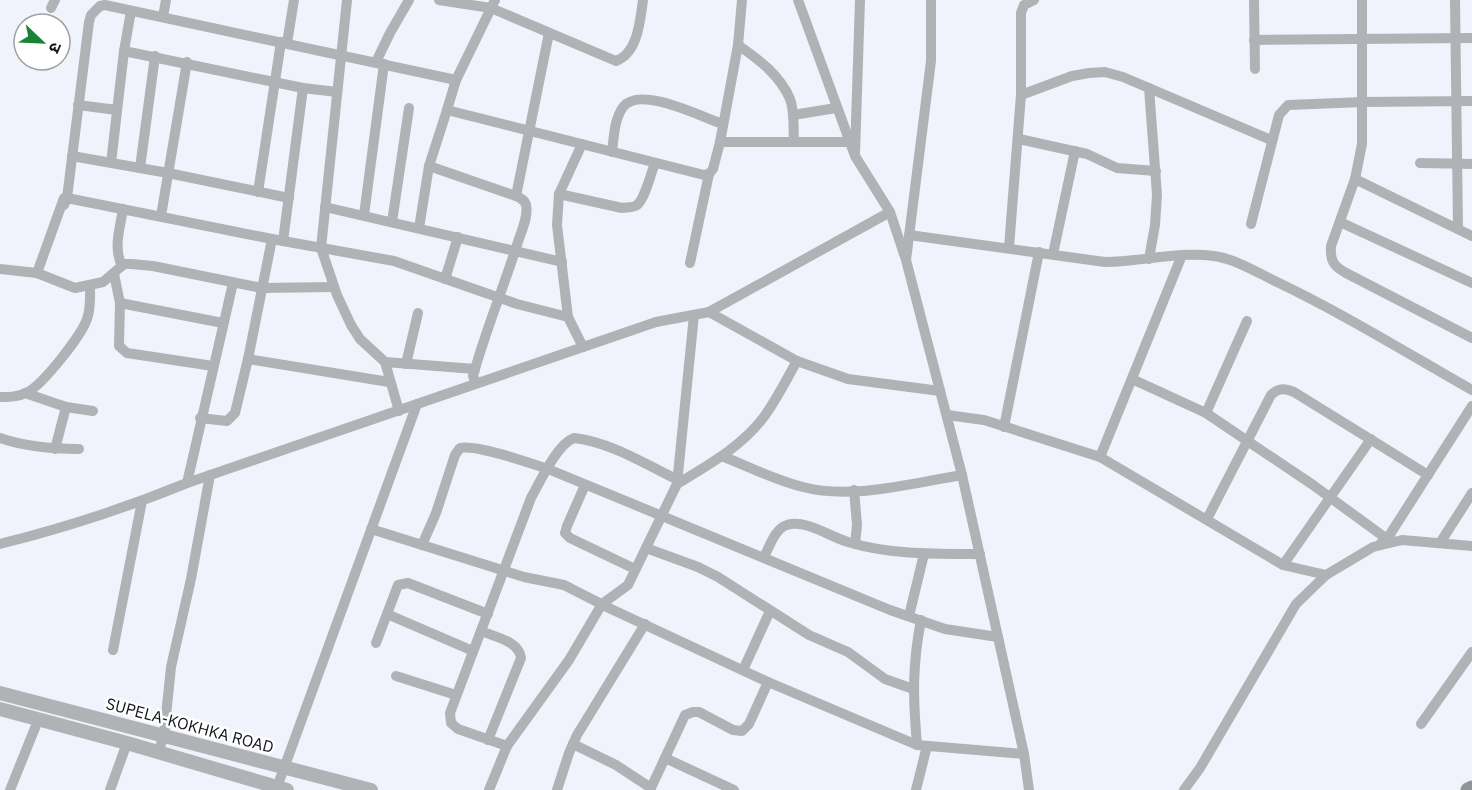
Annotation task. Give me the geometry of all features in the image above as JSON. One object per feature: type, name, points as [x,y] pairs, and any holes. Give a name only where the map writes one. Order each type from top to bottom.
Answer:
[{"type":"street","points":[[164,17],[166,0]]},
{"type":"street","points":[[258,192],[275,81],[294,0]]},
{"type":"street","points":[[347,0],[321,248],[334,287],[351,325],[360,339],[385,362],[399,411]]},
{"type":"street","points":[[364,215],[380,63],[390,33],[409,0]]},
{"type":"street","points":[[439,0],[493,4],[549,33],[615,62],[629,52],[635,40],[644,0]]},
{"type":"street","points":[[690,263],[709,174],[713,169],[720,142],[738,45],[742,0]]},
{"type":"street","points":[[798,0],[849,142],[855,156],[890,212],[906,260],[962,475],[1024,754],[1029,790]]},
{"type":"street","points":[[855,156],[860,0]]},
{"type":"street","points":[[906,260],[931,61],[931,0]]},
{"type":"street","points":[[1009,247],[1019,139],[1021,13],[1024,5],[1034,0]]},
{"type":"street","points":[[1254,0],[1255,69]]},
{"type":"street","points":[[1362,0],[1362,144],[1355,179],[1331,246],[1330,257],[1337,268],[1472,338]]},
{"type":"street","points":[[1455,0],[1458,229]]},
{"type":"street","points":[[38,273],[65,200],[89,22],[95,3],[456,80]]},
{"type":"street","points":[[418,228],[429,166],[456,80],[493,4]]},
{"type":"street","points":[[111,163],[131,11]]},
{"type":"street","points":[[516,196],[549,33]]},
{"type":"street","points":[[1254,40],[1472,38]]},
{"type":"street","points":[[738,45],[764,63],[790,99],[794,142]]},
{"type":"street","points":[[124,51],[187,62],[303,88],[337,92]]},
{"type":"street","points":[[140,168],[155,56]]},
{"type":"street","points":[[160,216],[187,62]]},
{"type":"street","points":[[1021,95],[1072,76],[1105,72],[1123,77],[1272,140]]},
{"type":"street","points":[[200,418],[223,421],[232,416],[248,358],[262,288],[289,198],[303,88]]},
{"type":"street","points":[[1149,88],[1156,171],[1155,225],[1149,259]]},
{"type":"street","points":[[612,152],[615,126],[624,107],[631,100],[652,99],[723,124]]},
{"type":"street","points":[[1251,224],[1279,115],[1288,105],[1472,101]]},
{"type":"street","points":[[78,105],[117,110]]},
{"type":"street","points":[[392,222],[409,108]]},
{"type":"street","points":[[793,115],[836,108]]},
{"type":"street","points":[[447,110],[697,175],[709,174]]},
{"type":"street","points":[[1019,139],[1087,154],[1117,168],[1156,171]]},
{"type":"street","points":[[720,142],[849,142]]},
{"type":"street","points":[[582,144],[559,194],[557,225],[568,317],[583,347]]},
{"type":"street","points":[[1053,254],[1075,151]]},
{"type":"street","points":[[72,156],[289,198]]},
{"type":"street","points":[[559,194],[622,208],[636,206],[644,194],[655,163]]},
{"type":"street","points":[[1420,163],[1472,164]]},
{"type":"street","points":[[429,166],[516,196],[525,202],[526,213],[514,253],[472,376],[476,383]]},
{"type":"street","points":[[1355,179],[1472,236]]},
{"type":"street","points":[[65,200],[394,261],[500,298],[568,317]]},
{"type":"street","points":[[326,207],[458,237],[514,253],[562,262]]},
{"type":"street","points":[[123,209],[116,246],[120,303],[119,341],[123,351],[213,366]]},
{"type":"street","points":[[0,544],[39,534],[134,503],[656,322],[709,312],[890,212]]},
{"type":"street","points":[[1340,222],[1472,283]]},
{"type":"street","points":[[909,235],[1105,262],[1127,262],[1182,255],[1228,259],[1305,295],[1472,390]]},
{"type":"street","points":[[445,279],[458,237]]},
{"type":"street","points":[[1004,427],[1039,252]]},
{"type":"street","points":[[1100,457],[1182,255]]},
{"type":"street","points":[[0,269],[38,273],[75,288],[96,284],[131,264],[153,266],[262,288],[334,287]]},
{"type":"street","points":[[187,483],[200,418],[233,283]]},
{"type":"street","points":[[0,397],[16,397],[39,383],[78,337],[87,319],[96,284]]},
{"type":"street","points":[[120,303],[223,323]]},
{"type":"street","points":[[709,312],[797,361],[848,378],[940,391]]},
{"type":"street","points":[[406,364],[418,313]]},
{"type":"street","points":[[489,790],[507,746],[569,660],[602,604],[628,585],[678,482],[694,315]]},
{"type":"street","points":[[1206,413],[1246,321]]},
{"type":"street","points":[[248,358],[389,382]]},
{"type":"street","points":[[678,482],[722,456],[764,418],[797,361]]},
{"type":"street","points":[[385,362],[475,369]]},
{"type":"street","points":[[1132,379],[1206,413],[1330,497],[1387,539]]},
{"type":"street","points":[[1207,519],[1271,395],[1276,390],[1294,392],[1428,475]]},
{"type":"street","points":[[25,393],[66,407],[93,411]]},
{"type":"street","points":[[280,789],[284,767],[417,404]]},
{"type":"street","points":[[1184,790],[1200,768],[1296,604],[1326,575],[1387,539],[1472,406]]},
{"type":"street","points":[[55,449],[66,407]]},
{"type":"street","points":[[947,415],[984,420],[1100,457],[1283,565],[1326,575]]},
{"type":"street","points":[[0,438],[19,444],[55,449],[79,449]]},
{"type":"street","points":[[507,746],[458,729],[451,723],[450,713],[531,498],[548,469],[565,444],[574,438],[620,452],[678,482]]},
{"type":"street","points":[[1283,565],[1371,440]]},
{"type":"street","points":[[422,545],[436,513],[455,455],[460,448],[473,448],[548,469],[661,517],[945,629],[998,637]]},
{"type":"street","points":[[722,456],[774,478],[805,488],[832,491],[869,490],[962,475]]},
{"type":"street","points":[[158,753],[164,735],[171,667],[191,579],[210,475]]},
{"type":"street","points":[[585,485],[565,533],[570,538],[635,569]]},
{"type":"street","points":[[854,490],[857,525],[855,544]]},
{"type":"street","points":[[1440,543],[1472,493]]},
{"type":"street","points":[[113,650],[134,503]]},
{"type":"street","points":[[764,558],[779,530],[790,524],[811,528],[871,548],[924,554],[980,554]]},
{"type":"street","points":[[371,529],[524,577],[564,585],[768,682],[922,745],[1024,754]]},
{"type":"street","points":[[1373,547],[1402,540],[1472,546]]},
{"type":"street","points":[[646,548],[698,567],[718,577],[809,634],[848,652],[885,679],[913,689]]},
{"type":"street","points":[[909,616],[924,554]]},
{"type":"street","points":[[376,643],[398,585],[405,582],[488,614]]},
{"type":"street","points":[[743,670],[770,611]]},
{"type":"street","points":[[387,614],[473,651]]},
{"type":"street","points":[[916,790],[922,745],[913,689],[914,664],[921,620]]},
{"type":"street","points":[[557,790],[573,744],[645,624]]},
{"type":"street","points":[[481,631],[515,645],[521,658],[488,740]]},
{"type":"street","points":[[1421,724],[1472,652]]},
{"type":"street","points":[[396,676],[456,695]]},
{"type":"street","points":[[573,744],[616,765],[651,789],[688,713],[699,712],[733,730],[742,731],[749,724],[768,682]]},
{"type":"street","name":"SUPELA-KOKHKA ROAD","points":[[0,693],[370,790]]},
{"type":"street","name":"SUPELA-KOKHKA ROAD","points":[[0,709],[127,743],[280,789]]},
{"type":"street","points":[[10,790],[39,718]]},
{"type":"street","points":[[110,790],[127,743]]},
{"type":"street","points":[[665,758],[734,790]]}]
